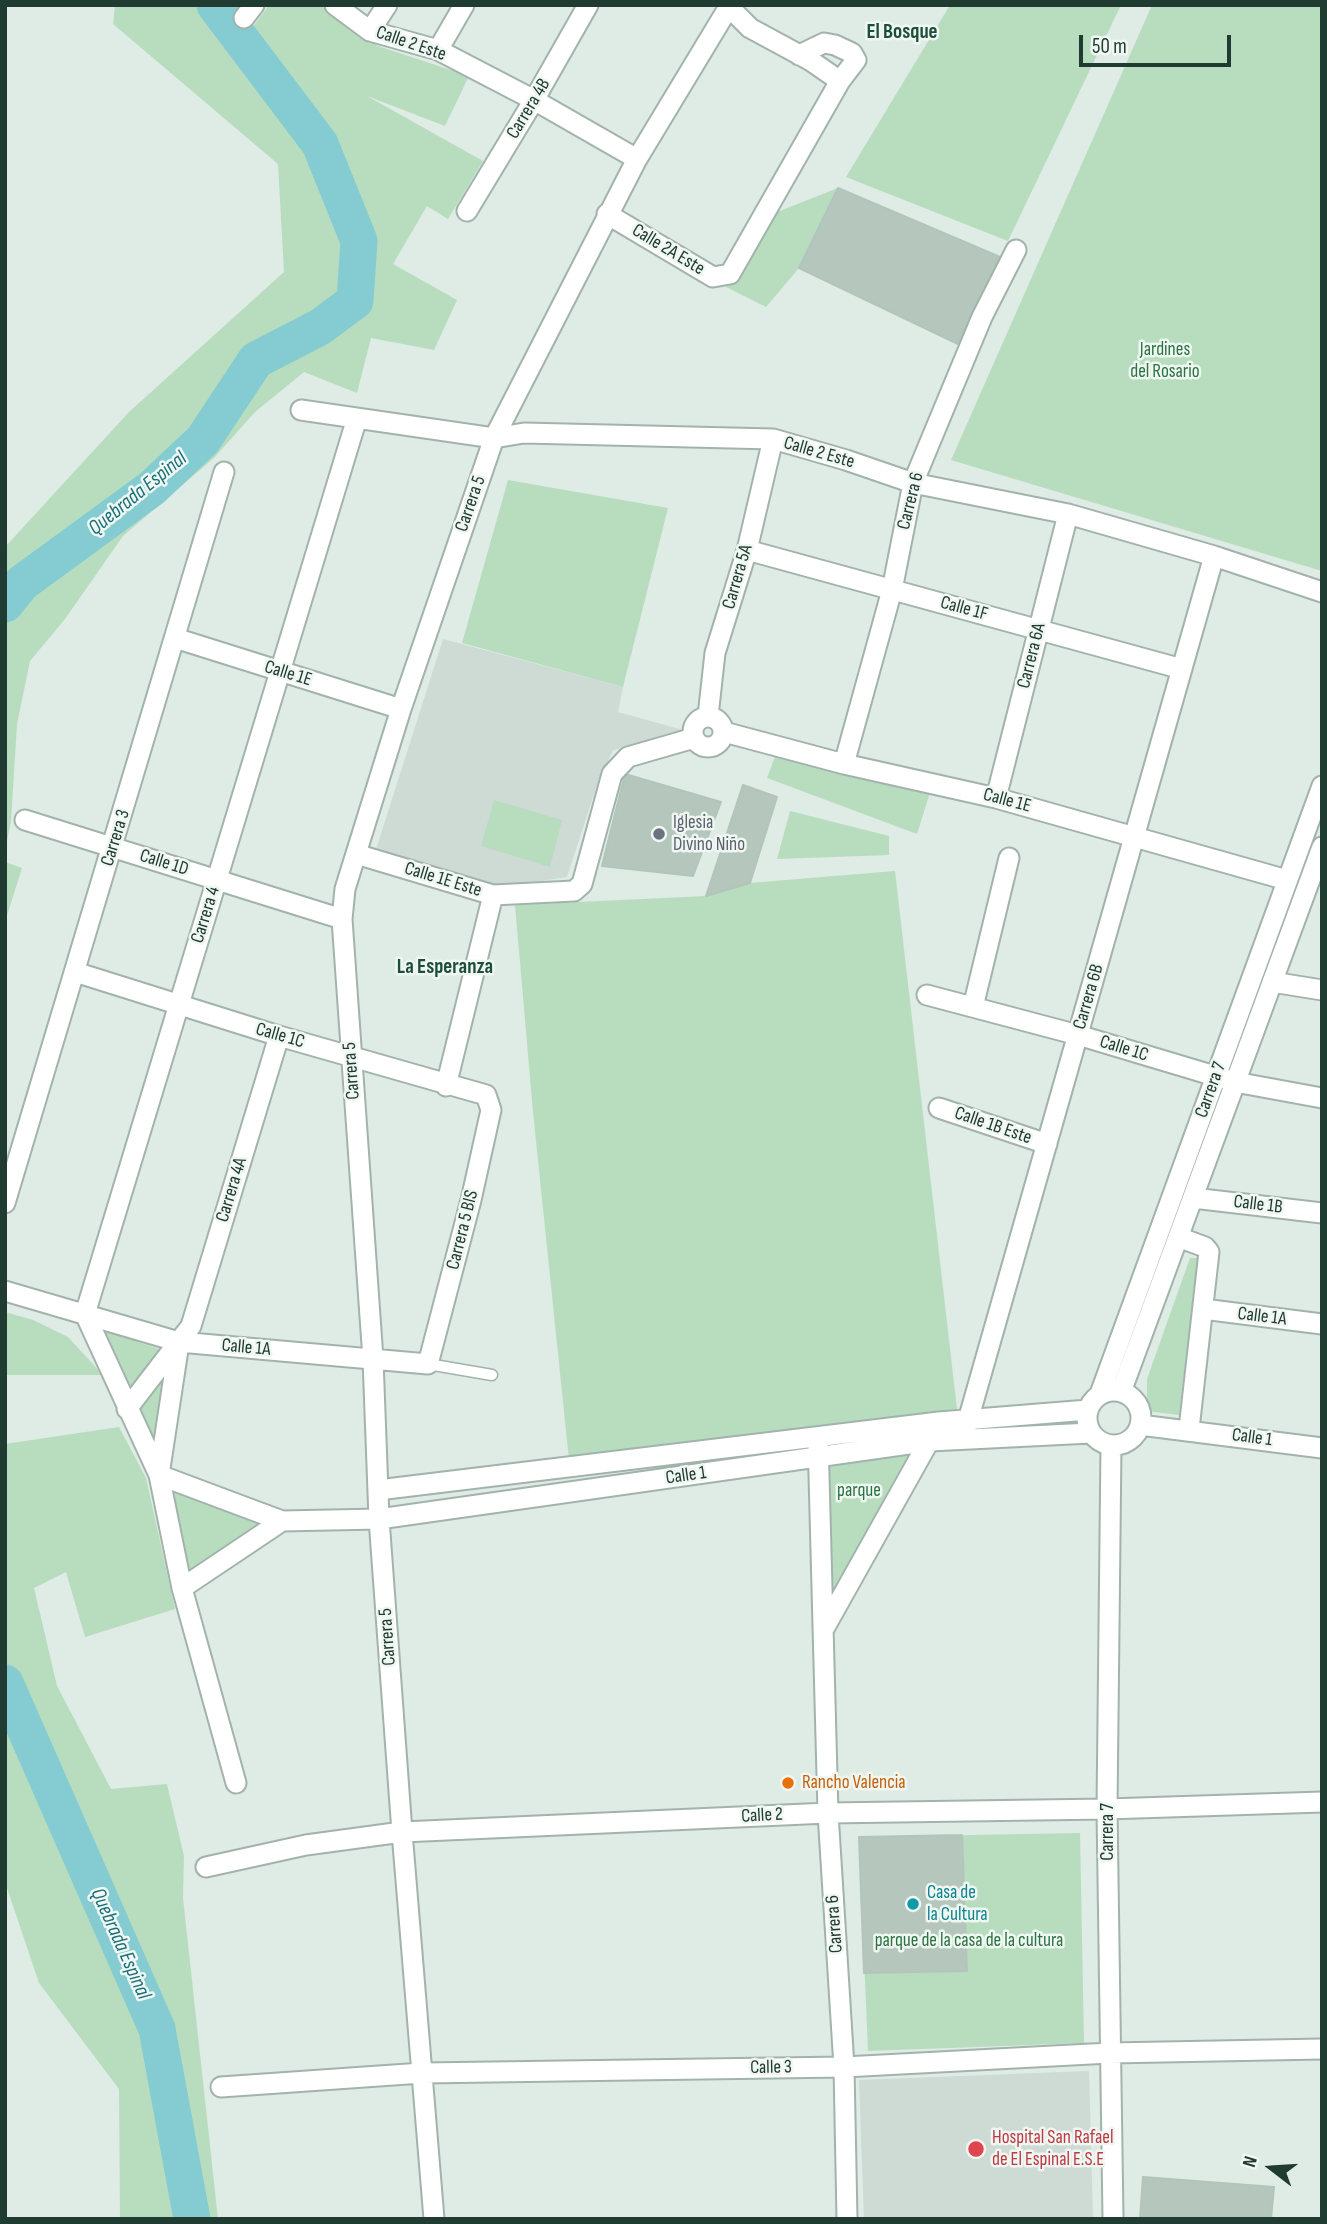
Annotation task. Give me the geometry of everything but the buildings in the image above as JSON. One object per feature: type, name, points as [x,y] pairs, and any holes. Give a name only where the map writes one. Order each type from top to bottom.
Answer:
[{"type":"street","name":"Calle 2 Este","points":[[335,5],[370,30],[438,50],[534,100],[637,159]]},
{"type":"street","points":[[370,30],[387,5]]},
{"type":"street","points":[[438,50],[464,5]]},
{"type":"street","name":"Carrera 4B","points":[[467,211],[588,5]]},
{"type":"street","points":[[729,6],[750,28],[840,82],[856,60],[852,53],[824,43],[799,55]]},
{"type":"street","name":"Carrera 5","points":[[434,2219],[379,1519],[373,1359],[342,919],[345,889],[401,709],[494,438],[637,159],[729,6]]},
{"type":"street","name":"Calle 2A Este","points":[[607,215],[713,277],[730,274],[840,82]]},
{"type":"street","name":"Carrera 6","points":[[844,764],[892,590],[913,483],[982,317],[1016,250]]},
{"type":"street","name":"Calle 2 Este","points":[[301,410],[494,438],[524,433],[773,439],[913,483],[1068,514],[1214,556],[1322,592]]},
{"type":"street","name":"Carrera 4","points":[[85,1314],[357,418]]},
{"type":"street","name":"Carrera 5A","points":[[708,716],[715,653],[747,550],[773,439]]},
{"type":"street","name":"Carrera 3","points":[[5,1203],[224,472]]},
{"type":"street","name":"Carrera 6A","points":[[996,798],[1068,514]]},
{"type":"street","name":"Calle 1F","points":[[747,550],[1182,669]]},
{"type":"street","name":"Carrera 6B","points":[[966,1429],[1214,556]]},
{"type":"street","name":"Calle 1E","points":[[175,638],[401,709]]},
{"type":"street","points":[[708,716],[718,719],[723,732],[720,742],[711,747],[701,745],[694,738],[695,723],[708,716]]},
{"type":"street","name":"Calle 1E","points":[[723,732],[844,764],[996,798],[1287,880]]},
{"type":"street","name":"Calle 1E Este","points":[[356,854],[493,895],[574,891],[582,884],[612,774],[628,757],[694,738]]},
{"type":"street","name":"Carrera 7","points":[[1094,1402],[1322,786]]},
{"type":"street","name":"Calle 1D","points":[[25,820],[342,919]]},
{"type":"street","name":"Carrera 7","points":[[1121,1392],[1272,982],[1315,885],[1322,847]]},
{"type":"street","points":[[973,1007],[1009,858]]},
{"type":"street","points":[[446,1086],[493,895]]},
{"type":"street","name":"Calle 1C","points":[[75,972],[279,1036],[486,1096]]},
{"type":"street","points":[[1272,982],[1322,990]]},
{"type":"street","name":"Calle 1C","points":[[926,995],[1078,1035],[1235,1083],[1322,1098]]},
{"type":"street","name":"Carrera 4A","points":[[127,1409],[191,1326],[279,1036]]},
{"type":"street","name":"Carrera 5 BIS","points":[[428,1364],[471,1200],[491,1110],[486,1096]]},
{"type":"street","name":"Calle 1B Este","points":[[939,1108],[1047,1144]]},
{"type":"street","name":"Calle 1B","points":[[1194,1198],[1322,1213]]},
{"type":"street","points":[[1178,1237],[1208,1249],[1189,1429]]},
{"type":"street","name":"Calle 1A","points":[[5,1292],[179,1342],[428,1364]]},
{"type":"street","name":"Calle 1A","points":[[1203,1309],[1322,1324]]},
{"type":"street","points":[[85,1314],[159,1475],[182,1588],[236,1783]]},
{"type":"street","name":"Carrera 4A","points":[[159,1475],[179,1342]]},
{"type":"street","points":[[1111,1391],[1121,1392],[1137,1404],[1141,1414],[1140,1425],[1134,1436],[1124,1444],[1111,1445],[1099,1441],[1091,1433],[1087,1422],[1094,1402],[1111,1391]]},
{"type":"street","name":"Calle 1","points":[[159,1475],[282,1521],[379,1519],[930,1441],[966,1429],[1094,1402]]},
{"type":"street","points":[[824,1628],[939,1422]]},
{"type":"street","name":"Calle 1","points":[[378,1490],[939,1422],[966,1429],[1091,1433]]},
{"type":"street","name":"Calle 1","points":[[1140,1425],[1189,1429],[1322,1448]]},
{"type":"street","name":"Carrera 6","points":[[818,1438],[828,1813],[844,2067],[847,2219]]},
{"type":"street","name":"Carrera 7","points":[[1111,1445],[1107,1809],[1113,2219]]},
{"type":"street","points":[[182,1588],[282,1521]]},
{"type":"street","name":"Calle 2","points":[[206,1867],[306,1845],[402,1832],[828,1813],[1107,1809],[1322,1802]]},
{"type":"street","name":"Calle 3","points":[[221,2087],[422,2073],[844,2067],[1110,2053],[1322,2049]]},
{"type":"lane","name":"Calle 1A","points":[[428,1364],[492,1375]]},
{"type":"shaded area","points":[[443,639],[623,687],[618,712],[683,730],[613,750],[596,788],[567,877],[483,890],[373,859]]},
{"type":"shaded area","name":"Hospital San Rafael de El Espinal E.S.E","points":[[1089,2071],[1093,2219],[864,2219],[859,2080]]},
{"type":"green space","points":[[115,5],[226,5],[233,22],[250,31],[269,5],[320,5],[378,46],[469,76],[445,126],[367,96],[483,161],[448,219],[427,206],[393,264],[457,300],[434,350],[371,338],[357,393],[304,372],[255,412],[214,458],[123,536],[65,619],[30,661],[17,724],[11,821],[5,852],[5,547],[129,412],[284,272],[278,164],[113,24]]},
{"type":"green space","points":[[950,5],[1121,5],[1008,241],[846,177]]},
{"type":"green space","name":"Jardines del Rosario","points":[[1152,5],[1322,5],[1322,571],[951,460]]},
{"type":"green space","points":[[838,188],[799,268],[766,307],[726,287],[772,214]]},
{"type":"green space","points":[[508,480],[668,508],[623,687],[462,643]]},
{"type":"green space","points":[[777,751],[932,786],[917,834],[767,778]]},
{"type":"green space","points":[[494,800],[562,820],[550,867],[481,846]]},
{"type":"green space","points":[[790,811],[889,836],[889,855],[777,859]]},
{"type":"green space","points":[[5,862],[22,868],[5,922]]},
{"type":"green space","points":[[895,871],[957,1409],[569,1460],[533,1112],[515,905],[706,896],[750,883]]},
{"type":"green space","points":[[1190,1258],[1198,1258],[1179,1415],[1147,1411],[1147,1379]]},
{"type":"green space","points":[[5,1312],[33,1320],[68,1337],[103,1375],[5,1375]]},
{"type":"green space","points":[[97,1328],[165,1351],[130,1397]]},
{"type":"green space","points":[[167,1369],[155,1446],[136,1409]]},
{"type":"green space","points":[[119,1427],[146,1478],[175,1609],[85,1637],[66,1572],[34,1588],[57,1686],[111,1789],[167,1784],[184,1856],[183,1898],[218,2219],[120,2219],[119,2089],[39,1983],[5,1882],[5,1444]]},
{"type":"green space","name":"parque","points":[[926,1448],[831,1604],[825,1458]]},
{"type":"green space","points":[[174,1491],[262,1522],[186,1576]]},
{"type":"green space","name":"parque de la casa de la cultura","points":[[1080,1833],[1084,2043],[868,2051],[859,1837]]},
{"type":"waterway","name":"Quebrada Espinal","points":[[5,604],[22,583],[152,488],[203,440],[256,360],[320,327],[355,301],[359,241],[320,144],[215,5]]},
{"type":"waterway","name":"Quebrada Espinal","points":[[5,1683],[157,2029],[192,2219]]},
{"type":"place","name":"Iglesia Divino Niño","points":[[659,834]]},
{"type":"place","name":"Rancho Valencia","points":[[788,1783]]},
{"type":"place","name":"Casa de la Cultura","points":[[913,1904]]},
{"type":"place","name":"Hospital San Rafael de El Espinal E.S.E","points":[[976,2149]]},
{"type":"district","name":"El Bosque","points":[[902,33]]},
{"type":"district","name":"La Esperanza","points":[[445,968]]}]
